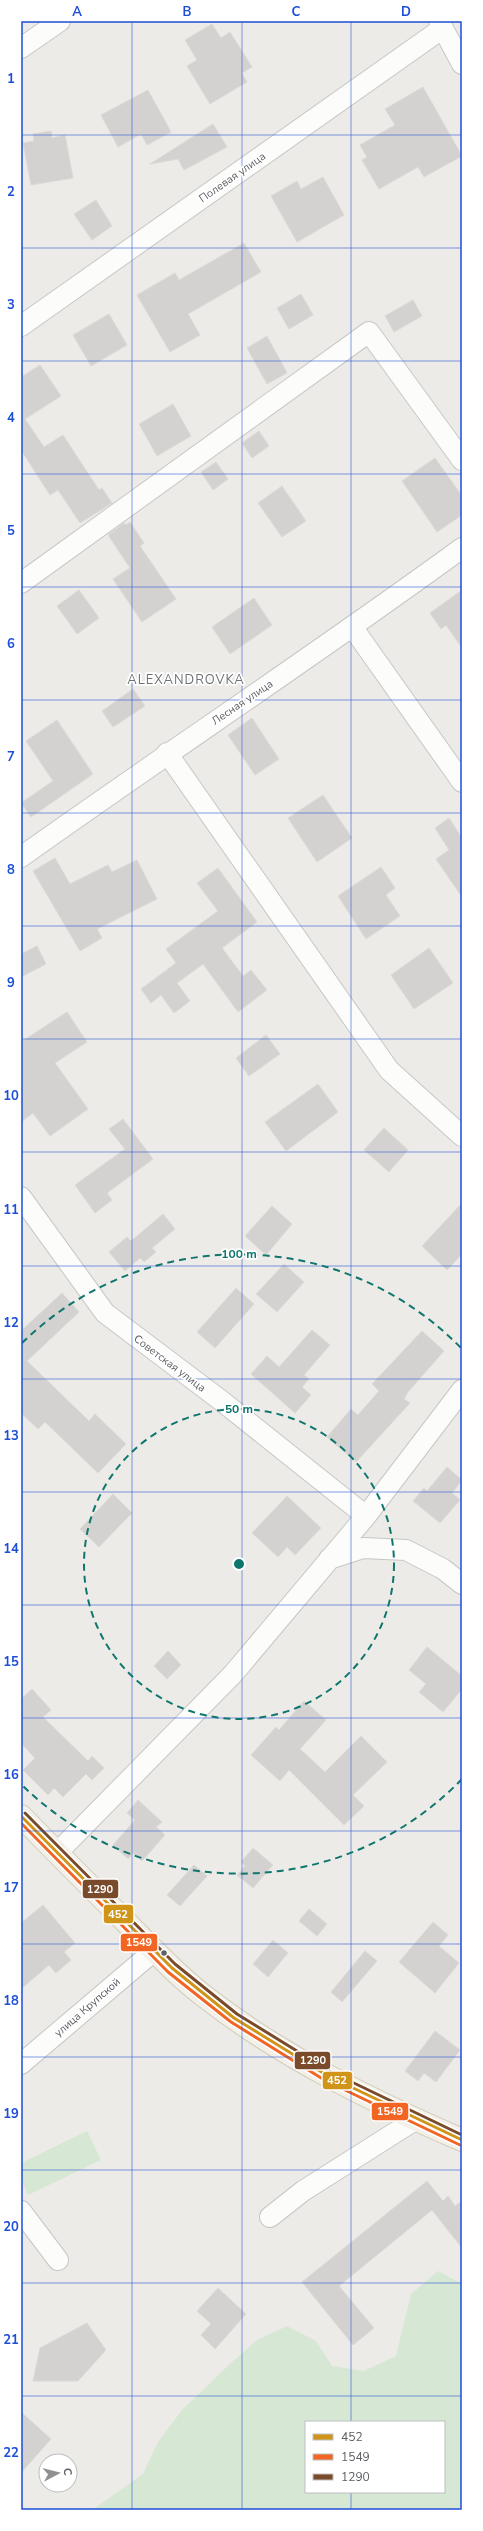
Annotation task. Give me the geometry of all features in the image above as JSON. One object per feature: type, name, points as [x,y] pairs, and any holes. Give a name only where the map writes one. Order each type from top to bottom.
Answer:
[{"type":"main road","points":[[21,1816],[154,1951],[203,1995],[280,2050],[415,2120],[462,2140]]},
{"type":"street","points":[[21,48],[60,21]]},
{"type":"street","points":[[441,25],[462,64]]},
{"type":"street","name":"Полевая улица","points":[[21,326],[441,25]]},
{"type":"street","points":[[21,583],[369,332],[462,460]]},
{"type":"street","name":"Лесная улица","points":[[21,857],[167,753],[353,628],[462,548]]},
{"type":"street","points":[[353,628],[462,782]]},
{"type":"street","points":[[167,753],[389,1070],[462,1136]]},
{"type":"street","name":"Советская улица","points":[[21,1198],[105,1313],[223,1402],[366,1516]]},
{"type":"street","points":[[57,1852],[233,1674],[366,1516],[462,1390]]},
{"type":"street","points":[[329,1559],[363,1548],[406,1550],[443,1569],[462,1584]]},
{"type":"street","name":"улица Крупской","points":[[21,2064],[154,1951]]},
{"type":"street","points":[[270,2217],[303,2191],[415,2120]]},
{"type":"street","points":[[21,2211],[58,2260]]},
{"type":"green space","points":[[87,2131],[101,2160],[28,2195],[21,2180],[21,2163]]},
{"type":"green space","points":[[438,2271],[462,2284],[462,2510],[92,2510],[143,2474],[158,2442],[182,2410],[257,2340],[287,2326],[316,2341],[332,2366],[364,2371],[396,2356],[411,2294]]},
{"type":"building","points":[[212,24],[221,38],[230,32],[252,67],[242,73],[247,82],[210,104],[187,66],[197,60],[185,40]]},
{"type":"building","points":[[423,87],[462,156],[424,177],[418,167],[379,189],[362,160],[367,157],[360,145],[395,125],[385,109]]},
{"type":"building","points":[[148,90],[171,132],[147,145],[141,134],[118,147],[101,115]]},
{"type":"building","points":[[213,124],[227,147],[184,170],[178,159],[150,164]]},
{"type":"building","points":[[51,131],[52,138],[65,135],[73,178],[31,185],[23,143],[34,141],[33,134]]},
{"type":"building","points":[[323,177],[344,215],[297,242],[271,196],[297,181],[301,189]]},
{"type":"building","points":[[96,200],[112,226],[92,240],[74,214]]},
{"type":"building","points":[[244,243],[261,272],[188,314],[200,335],[170,352],[137,295],[175,273],[179,280]]},
{"type":"building","points":[[301,294],[313,315],[289,329],[277,308]]},
{"type":"building","points":[[413,300],[422,316],[394,332],[385,316]]},
{"type":"building","points":[[109,314],[127,345],[91,366],[73,335]]},
{"type":"building","points":[[267,336],[287,373],[267,384],[247,348]]},
{"type":"building","points":[[40,365],[61,396],[25,419],[44,447],[63,435],[99,490],[102,488],[112,503],[80,523],[58,490],[50,495],[21,450],[21,377]]},
{"type":"building","points":[[173,404],[191,436],[157,456],[139,424]]},
{"type":"building","points":[[259,431],[269,446],[252,458],[242,443]]},
{"type":"building","points":[[435,458],[462,496],[462,515],[437,532],[402,481]]},
{"type":"building","points":[[216,462],[228,479],[213,490],[201,472]]},
{"type":"building","points":[[282,486],[306,521],[282,537],[258,503]]},
{"type":"building","points":[[130,522],[144,543],[140,546],[176,599],[142,622],[113,579],[130,568],[108,535],[124,523],[126,525]]},
{"type":"building","points":[[79,590],[99,618],[77,634],[57,606]]},
{"type":"building","points":[[462,590],[462,648],[446,625],[441,629],[430,613]]},
{"type":"building","points":[[254,598],[272,625],[230,654],[212,627]]},
{"type":"building","points":[[133,689],[145,706],[113,727],[102,711]]},
{"type":"building","points":[[252,718],[279,759],[255,775],[228,735]]},
{"type":"building","points":[[57,720],[93,774],[31,817],[21,803],[53,781],[26,741]]},
{"type":"building","points":[[323,795],[352,838],[317,862],[288,818]]},
{"type":"building","points":[[449,818],[462,838],[462,897],[436,859],[449,850],[435,828]]},
{"type":"building","points":[[55,858],[70,884],[108,865],[112,872],[137,860],[157,899],[97,929],[102,938],[80,951],[33,871]]},
{"type":"building","points":[[381,867],[395,888],[386,895],[400,916],[366,939],[338,896]]},
{"type":"building","points":[[218,868],[257,922],[222,948],[243,976],[251,970],[267,990],[238,1012],[203,964],[177,983],[190,1001],[174,1013],[161,995],[151,1003],[141,989],[176,963],[166,949],[218,911],[197,883]]},
{"type":"building","points":[[37,946],[46,964],[21,977],[21,954]]},
{"type":"building","points":[[429,948],[453,983],[414,1009],[391,975]]},
{"type":"building","points":[[67,1012],[87,1042],[55,1063],[88,1109],[50,1136],[33,1113],[21,1122],[21,1042]]},
{"type":"building","points":[[266,1035],[280,1054],[249,1076],[236,1058]]},
{"type":"building","points":[[318,1084],[338,1112],[286,1151],[265,1122]]},
{"type":"building","points":[[123,1119],[153,1159],[107,1193],[112,1200],[95,1213],[75,1185],[125,1149],[109,1129]]},
{"type":"building","points":[[384,1128],[408,1150],[389,1172],[364,1150]]},
{"type":"building","points":[[462,1203],[462,1254],[447,1270],[422,1246]]},
{"type":"building","points":[[272,1206],[292,1224],[266,1255],[245,1236]]},
{"type":"building","points":[[163,1214],[175,1229],[152,1248],[156,1252],[144,1262],[140,1258],[125,1271],[109,1252],[127,1237],[131,1241]]},
{"type":"building","points":[[284,1264],[304,1282],[277,1312],[256,1294]]},
{"type":"building","points":[[236,1288],[254,1304],[215,1348],[197,1332]]},
{"type":"building","points":[[62,1293],[79,1312],[27,1361],[89,1421],[95,1414],[126,1444],[98,1473],[45,1422],[38,1429],[21,1413],[21,1331]]},
{"type":"building","points":[[312,1330],[330,1345],[304,1375],[309,1379],[302,1387],[311,1395],[295,1413],[251,1374],[267,1356],[279,1367]]},
{"type":"building","points":[[422,1331],[444,1351],[408,1392],[404,1399],[410,1403],[356,1462],[327,1437],[351,1409],[358,1415],[379,1391],[372,1384]]},
{"type":"building","points":[[447,1467],[462,1480],[452,1493],[460,1500],[440,1523],[413,1501],[424,1488],[427,1491]]},
{"type":"building","points":[[113,1494],[132,1513],[99,1547],[80,1529]]},
{"type":"building","points":[[287,1496],[321,1528],[295,1555],[287,1547],[278,1557],[252,1533]]},
{"type":"building","points":[[427,1647],[462,1676],[462,1689],[443,1712],[419,1692],[426,1684],[409,1670]]},
{"type":"building","points":[[168,1651],[181,1665],[167,1679],[154,1666]]},
{"type":"building","points":[[32,1689],[51,1710],[43,1717],[88,1761],[92,1756],[104,1768],[92,1780],[86,1774],[63,1797],[54,1788],[48,1795],[23,1770],[35,1758],[21,1743],[21,1699]]},
{"type":"building","points":[[304,1701],[326,1720],[300,1749],[325,1772],[361,1736],[387,1762],[353,1795],[364,1806],[344,1825],[289,1770],[280,1781],[251,1755],[276,1727],[279,1730]]},
{"type":"building","points":[[138,1800],[162,1822],[156,1827],[165,1835],[142,1861],[133,1853],[128,1859],[113,1845],[135,1820],[127,1813]]},
{"type":"building","points":[[253,1848],[273,1865],[253,1888],[237,1875],[245,1866],[241,1862]]},
{"type":"building","points":[[194,1865],[207,1876],[180,1906],[167,1895]]},
{"type":"building","points":[[43,1905],[75,1943],[64,1952],[71,1960],[56,1973],[49,1965],[21,1989],[21,1923]]},
{"type":"building","points":[[309,1909],[327,1924],[317,1936],[299,1921]]},
{"type":"building","points":[[433,1922],[448,1935],[439,1946],[459,1963],[435,1993],[399,1962]]},
{"type":"building","points":[[273,1940],[288,1953],[268,1977],[253,1964]]},
{"type":"building","points":[[365,1951],[377,1961],[342,2002],[331,1992]]},
{"type":"building","points":[[435,2031],[460,2050],[436,2082],[424,2073],[418,2081],[405,2071]]},
{"type":"building","points":[[427,2181],[443,2201],[448,2196],[455,2206],[462,2201],[462,2248],[432,2210],[339,2286],[374,2328],[353,2345],[302,2282]]},
{"type":"building","points":[[218,2288],[246,2314],[215,2349],[201,2335],[211,2324],[197,2311]]},
{"type":"building","points":[[87,2323],[106,2350],[78,2381],[33,2381],[40,2348]]},
{"type":"building","points":[[21,2412],[51,2439],[21,2473]]},
{"type":"transit line","name":"1290","points":[[25,1813],[175,1964],[237,2014],[331,2072],[462,2135]]},
{"type":"transit line","name":"452","points":[[21,1816],[172,1968],[234,2018],[328,2076],[462,2140]]},
{"type":"transit line","name":"1549","points":[[21,1823],[168,1972],[231,2022],[326,2081],[460,2145]]},
{"type":"district","name":"ALEXANDROVKA","points":[[186,679]]}]
